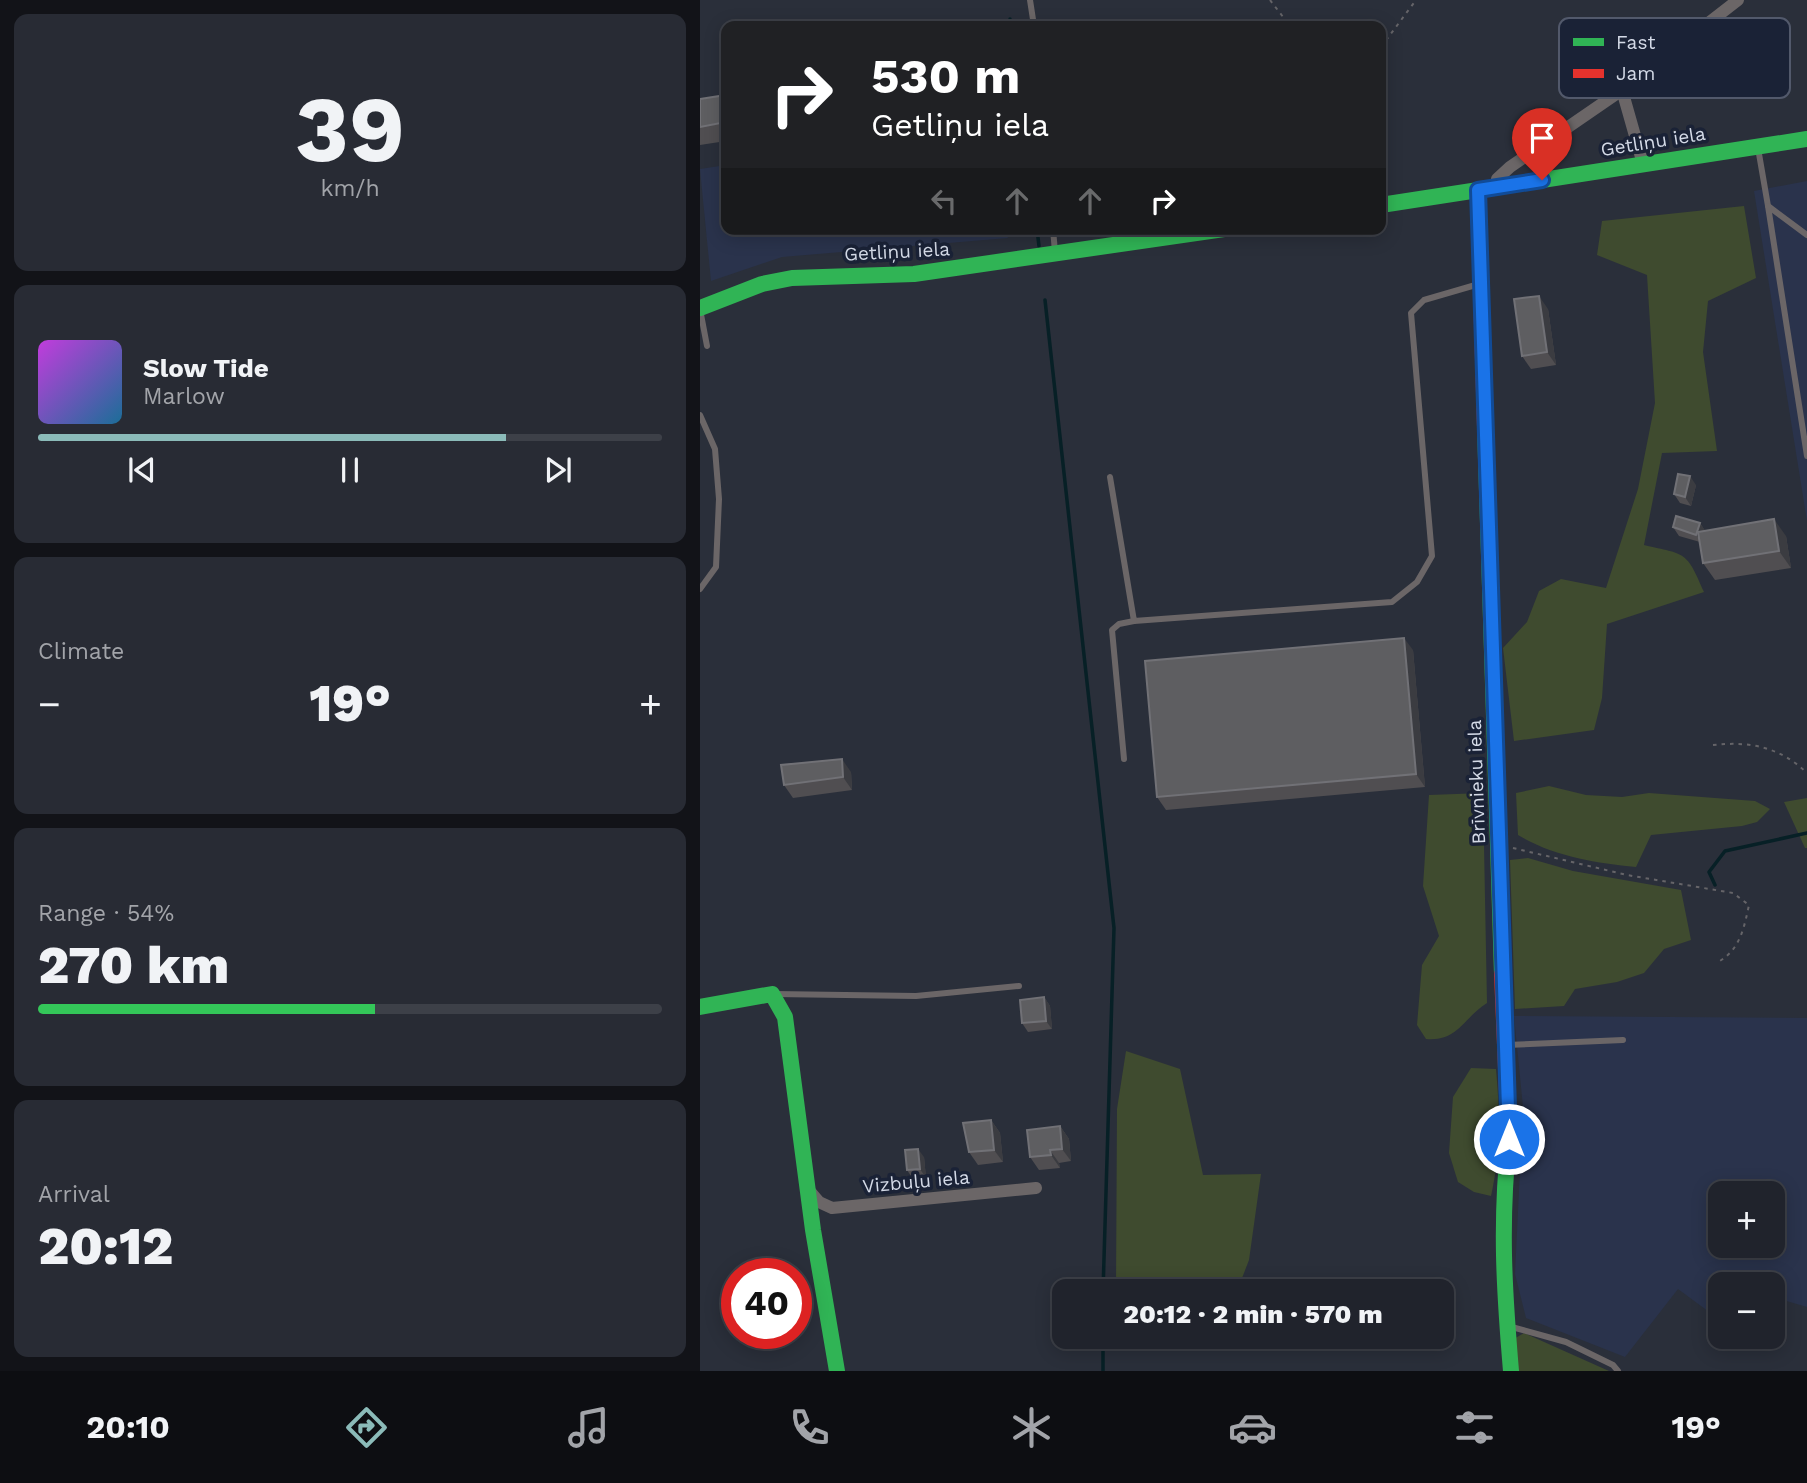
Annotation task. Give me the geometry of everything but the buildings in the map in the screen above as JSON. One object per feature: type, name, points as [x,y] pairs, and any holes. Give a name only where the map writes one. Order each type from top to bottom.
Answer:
[{"type":"street","points":[[1715,18],[1738,0]]},
{"type":"street","points":[[1495,188],[1497,179],[1510,167],[1610,98]]},
{"type":"street","points":[[1624,98],[1643,164]]},
{"type":"street","name":"Getliņu iela","points":[[1386,204],[1807,139]]},
{"type":"street","name":"Brīvnieku iela","points":[[1478,190],[1504,1045],[1510,1100],[1502,1207],[1506,1325],[1511,1371]]},
{"type":"street","name":"Getliņu iela","points":[[700,308],[762,284],[792,278],[914,274],[1185,235]]},
{"type":"street","points":[[700,1007],[772,994],[785,1017],[807,1187],[837,1371]]},
{"type":"street","name":"Vizbuļu iela","points":[[807,1187],[819,1202],[832,1208],[1036,1188]]},
{"type":"lane","points":[[1030,0],[1033,21]]},
{"type":"lane","points":[[1758,146],[1807,456]]},
{"type":"lane","points":[[1768,206],[1807,235]]},
{"type":"lane","points":[[1053,235],[1055,255]]},
{"type":"lane","points":[[1124,759],[1112,630],[1119,624],[1392,602],[1417,582],[1432,555],[1411,313],[1424,300],[1481,283]]},
{"type":"lane","points":[[700,308],[707,346]]},
{"type":"lane","points":[[700,415],[715,449],[719,499],[716,568],[700,589]]},
{"type":"lane","points":[[1110,477],[1134,621]]},
{"type":"lane","points":[[772,994],[916,996],[1019,986]]},
{"type":"lane","points":[[1504,1045],[1623,1040]]},
{"type":"lane","points":[[1506,1325],[1566,1342],[1613,1365],[1618,1371]]},
{"type":"path","points":[[1270,0],[1286,21]]},
{"type":"path","points":[[1386,40],[1416,0]]},
{"type":"path","points":[[1713,745],[1734,743],[1772,748],[1807,773]]},
{"type":"path","points":[[1499,845],[1627,875],[1733,893],[1749,905],[1744,929],[1732,955],[1718,962]]},
{"type":"shaded area","points":[[721,166],[721,235],[1007,235],[1008,238],[782,257],[711,281],[700,169]]},
{"type":"shaded area","points":[[1807,181],[1807,521],[1754,191]]},
{"type":"shaded area","points":[[1514,1016],[1807,1018],[1807,1307],[1785,1301],[1785,1272],[1708,1272],[1708,1311],[1678,1289],[1625,1357],[1526,1318],[1515,1274],[1523,1107]]},
{"type":"green space","points":[[1744,206],[1756,278],[1708,301],[1703,352],[1717,451],[1662,453],[1644,545],[1683,557],[1693,568],[1704,592],[1607,624],[1602,698],[1594,730],[1514,741],[1503,648],[1527,622],[1539,591],[1561,579],[1606,588],[1638,489],[1655,403],[1647,275],[1597,255],[1602,221]]},
{"type":"green space","points":[[1549,786],[1586,795],[1622,797],[1649,793],[1755,801],[1770,809],[1757,822],[1742,826],[1651,835],[1636,867],[1575,857],[1545,848],[1518,835],[1516,793]]},
{"type":"green space","points":[[1483,793],[1487,1003],[1453,1033],[1437,1039],[1426,1039],[1417,1025],[1422,965],[1439,936],[1423,886],[1429,795]]},
{"type":"green space","points":[[1807,798],[1807,848],[1805,848],[1784,802]]},
{"type":"green space","points":[[1528,858],[1573,871],[1681,890],[1691,940],[1664,949],[1644,973],[1617,982],[1575,989],[1564,1006],[1515,1009],[1510,860]]},
{"type":"green space","points":[[1126,1051],[1180,1069],[1203,1175],[1261,1174],[1249,1260],[1242,1279],[1116,1279],[1117,1109]]},
{"type":"green space","points":[[1471,1068],[1496,1069],[1499,1132],[1491,1196],[1474,1192],[1458,1182],[1449,1153],[1453,1097]]},
{"type":"green space","points":[[1524,1333],[1609,1371],[1515,1371],[1512,1340]]},
{"type":"waterway","points":[[1038,235],[1039,246]]},
{"type":"waterway","points":[[1045,300],[1114,928],[1103,1279]]},
{"type":"waterway","points":[[1715,885],[1709,872],[1725,851],[1807,833]]},
{"type":"waterway","points":[[1103,1349],[1103,1371]]},
{"type":"traffic: fast","points":[[1386,204],[1807,139]]},
{"type":"traffic: fast","points":[[700,308],[762,284],[792,278],[914,274],[1183,235]]},
{"type":"traffic: fast","points":[[1485,427],[1502,974]]},
{"type":"traffic: fast","points":[[700,1007],[772,994],[785,1017],[813,1230],[837,1371]]},
{"type":"traffic: fast","points":[[1509,1139],[1504,1255],[1511,1371]]},
{"type":"traffic: jam","points":[[1478,190],[1485,427]]},
{"type":"traffic: jam","points":[[1502,974],[1509,1139]]},
{"type":"route","points":[[1509,1139],[1510,1100],[1504,1045],[1478,190],[1542,180]]}]
